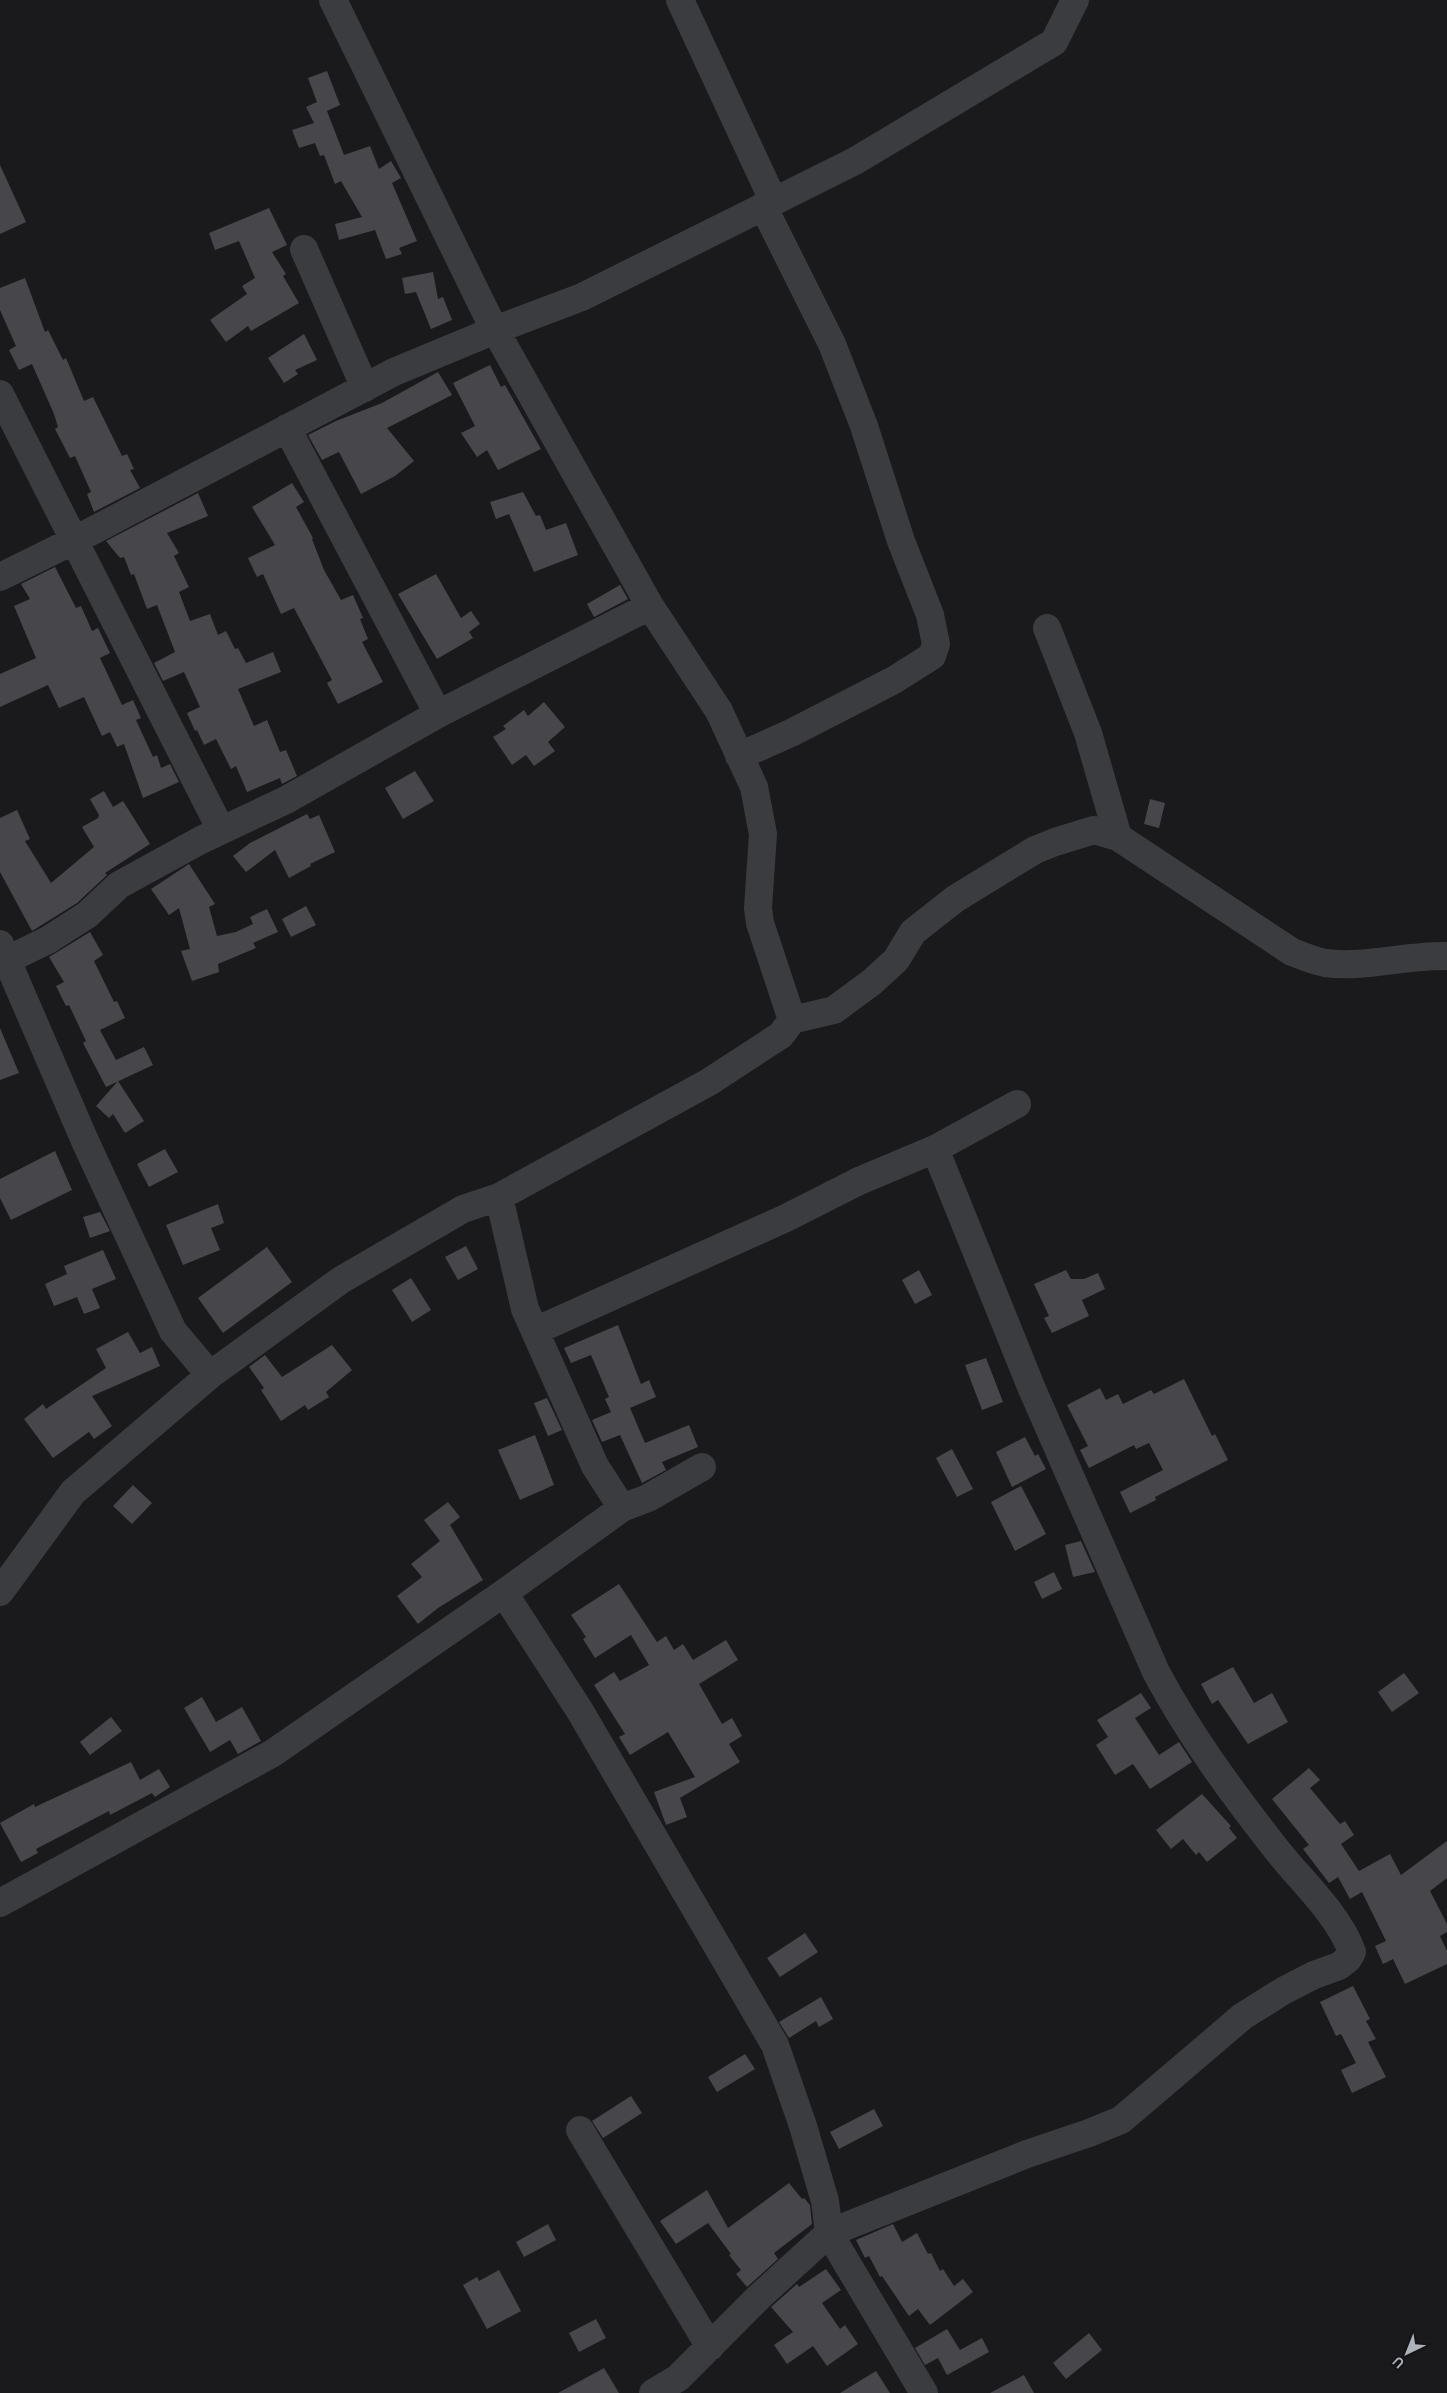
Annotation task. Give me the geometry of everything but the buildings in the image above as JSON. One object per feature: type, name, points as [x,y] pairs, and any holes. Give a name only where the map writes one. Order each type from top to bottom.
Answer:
[{"type":"street","points":[[332,0],[495,330],[650,606],[719,711],[754,787],[764,834],[758,908],[760,923],[792,1020]]},
{"type":"street","points":[[680,0],[768,203],[832,344],[857,408],[901,541],[930,615],[936,644],[932,656],[894,680],[739,756]]},
{"type":"street","points":[[1054,42],[1055,0]]},
{"type":"street","points":[[0,577],[76,540],[394,372],[495,330],[582,297],[855,161],[1054,42],[1076,0]]},
{"type":"street","points":[[304,250],[365,388]]},
{"type":"street","points":[[0,394],[76,540],[221,830]]},
{"type":"street","points":[[288,428],[438,714]]},
{"type":"street","points":[[210,1375],[173,1331],[85,1140],[4,952],[48,940],[87,915],[119,885],[221,830],[286,800],[438,714],[650,606]]},
{"type":"street","points":[[1047,628],[1088,733],[1118,838]]},
{"type":"street","points":[[0,1592],[73,1492],[210,1375],[341,1280],[463,1210],[499,1197],[709,1082],[781,1035],[792,1020],[834,1010],[872,982],[896,960],[913,932],[955,899],[1036,850],[1063,839],[1094,830],[1118,838],[1292,952],[1322,962],[1350,965],[1447,956]]},
{"type":"street","points":[[535,1331],[935,1149],[1017,1104]]},
{"type":"street","points":[[653,2393],[678,2378],[759,2297],[829,2233],[1027,2154],[1121,2120],[1243,2016],[1290,1987],[1314,1975],[1339,1966],[1348,1959],[1352,1952],[1348,1940],[1326,1909],[1274,1846],[1218,1772],[1178,1713],[1165,1688],[1032,1389],[935,1149]]},
{"type":"street","points":[[499,1197],[525,1310],[595,1466],[622,1508]]},
{"type":"street","points":[[0,1902],[273,1753],[504,1593],[622,1508],[648,1498],[702,1468]]},
{"type":"street","points":[[504,1593],[580,1711],[776,2044],[822,2191],[829,2233],[924,2393]]},
{"type":"street","points":[[580,2130],[710,2347]]}]
